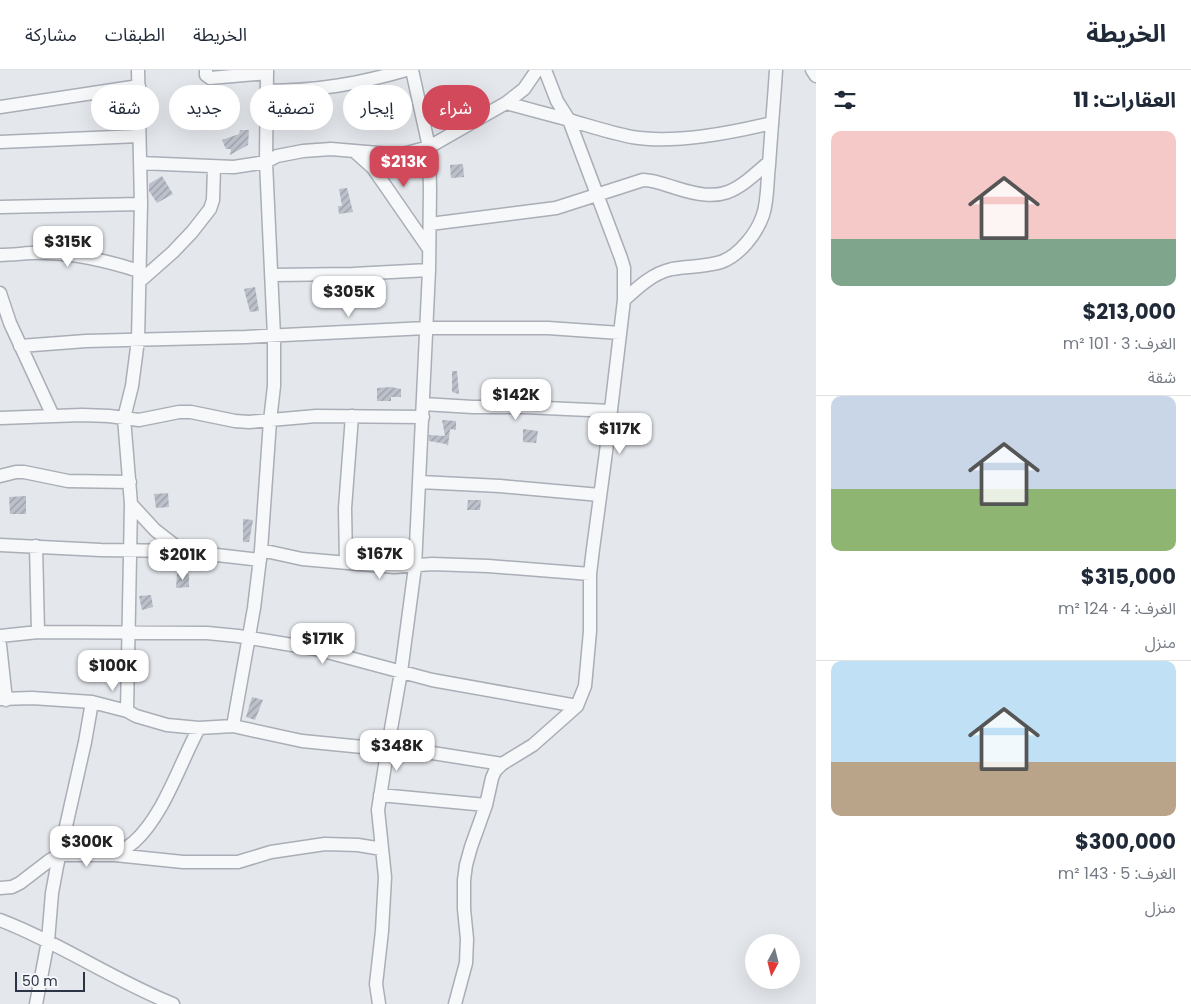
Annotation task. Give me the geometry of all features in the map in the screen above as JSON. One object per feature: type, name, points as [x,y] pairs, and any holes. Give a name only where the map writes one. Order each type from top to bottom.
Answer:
[{"type":"street","points":[[138,70],[139,85]]},
{"type":"street","points":[[206,70],[207,78],[267,71],[266,85]]},
{"type":"street","points":[[333,88],[406,70]]},
{"type":"street","points":[[379,1004],[376,984],[382,931],[385,877],[378,810],[401,672],[415,567],[429,270],[429,147],[412,70]]},
{"type":"street","points":[[140,163],[214,167],[246,166],[266,162],[277,156],[302,151],[331,149],[403,154],[429,147],[506,104],[524,89],[537,70]]},
{"type":"street","points":[[456,1004],[466,963],[467,939],[464,889],[466,866],[486,805],[492,778],[495,771],[502,764],[533,745],[577,706],[585,686],[590,631],[590,574],[624,300],[624,268],[568,120],[557,101],[546,70]]},
{"type":"street","points":[[624,300],[657,274],[671,269],[708,266],[724,262],[739,250],[755,232],[763,214],[776,70]]},
{"type":"street","points":[[812,70],[816,76]]},
{"type":"street","points":[[0,107],[91,93]]},
{"type":"street","points":[[506,104],[632,137],[651,139],[697,136],[772,123]]},
{"type":"street","points":[[127,711],[131,504],[124,418],[132,386],[138,340],[141,204],[139,130]]},
{"type":"street","points":[[233,726],[261,555],[274,386],[274,336],[266,130]]},
{"type":"street","points":[[0,142],[139,136]]},
{"type":"street","points":[[354,150],[373,168],[429,249]]},
{"type":"street","points":[[430,224],[556,208],[573,204],[596,194],[648,180],[707,196],[732,192],[769,162]]},
{"type":"street","points":[[139,276],[173,252],[210,209],[213,200],[214,167]]},
{"type":"street","points":[[0,206],[141,204]]},
{"type":"street","points":[[0,255],[64,254],[108,261],[139,276]]},
{"type":"street","points":[[271,275],[353,274],[429,270]]},
{"type":"street","points":[[0,293],[20,346],[53,416]]},
{"type":"street","points":[[20,346],[86,341],[274,336],[426,328],[548,328],[620,334]]},
{"type":"street","points":[[424,404],[473,408],[524,407],[611,411]]},
{"type":"street","points":[[0,418],[108,416],[148,419],[179,412],[191,412],[235,421],[294,417],[423,417]]},
{"type":"street","points":[[346,563],[345,508],[352,416]]},
{"type":"street","points":[[0,476],[24,472],[68,481],[130,482]]},
{"type":"street","points":[[420,482],[508,486],[600,495]]},
{"type":"street","points":[[131,504],[150,526],[182,551]]},
{"type":"street","points":[[0,545],[261,555],[394,567],[415,567],[432,564],[488,566],[590,574]]},
{"type":"street","points":[[36,546],[38,632]]},
{"type":"street","points":[[0,636],[38,632],[129,632],[207,633],[249,637],[316,649],[432,680],[577,706]]},
{"type":"street","points":[[0,645],[3,700],[32,698],[92,702],[127,711],[151,721],[174,726],[199,728],[233,726],[334,746],[388,746],[502,764]]},
{"type":"street","points":[[36,1004],[48,942],[52,893],[59,855],[85,742],[92,702]]},
{"type":"street","points":[[115,855],[134,842],[146,829],[167,793],[199,728]]},
{"type":"street","points":[[380,795],[486,805]]},
{"type":"street","points":[[0,888],[12,887],[20,883],[59,855],[115,855],[183,862],[238,862],[271,852],[325,844],[358,845],[382,849]]},
{"type":"street","points":[[0,920],[173,1004]]},
{"type":"building","points":[[240,130],[249,130],[248,145],[230,155],[231,149],[226,149],[222,140],[239,134]]},
{"type":"building","points":[[463,164],[464,177],[451,178],[450,165]]},
{"type":"building","points":[[162,176],[173,194],[157,203],[149,191],[149,184]]},
{"type":"building","points":[[347,188],[353,212],[339,214],[338,206],[342,206],[339,189]]},
{"type":"building","points":[[91,227],[93,250],[85,249],[84,228]]},
{"type":"building","points":[[255,287],[259,311],[250,312],[244,289]]},
{"type":"building","points":[[452,371],[457,371],[459,394],[452,392]]},
{"type":"building","points":[[391,387],[401,389],[401,397],[391,397],[391,401],[377,401],[377,388]]},
{"type":"building","points":[[442,420],[456,421],[456,430],[450,429],[448,446],[429,441],[429,435],[445,436]]},
{"type":"building","points":[[523,429],[538,431],[536,443],[523,442]]},
{"type":"building","points":[[168,493],[169,507],[156,508],[154,494]]},
{"type":"building","points":[[26,496],[26,514],[10,514],[9,497]]},
{"type":"building","points":[[468,500],[481,500],[480,510],[467,510]]},
{"type":"building","points":[[243,519],[253,520],[249,542],[243,542]]},
{"type":"building","points":[[177,574],[189,574],[189,587],[176,588]]},
{"type":"building","points":[[151,595],[153,607],[142,610],[139,596]]},
{"type":"building","points":[[252,697],[263,700],[255,720],[246,717]]}]
